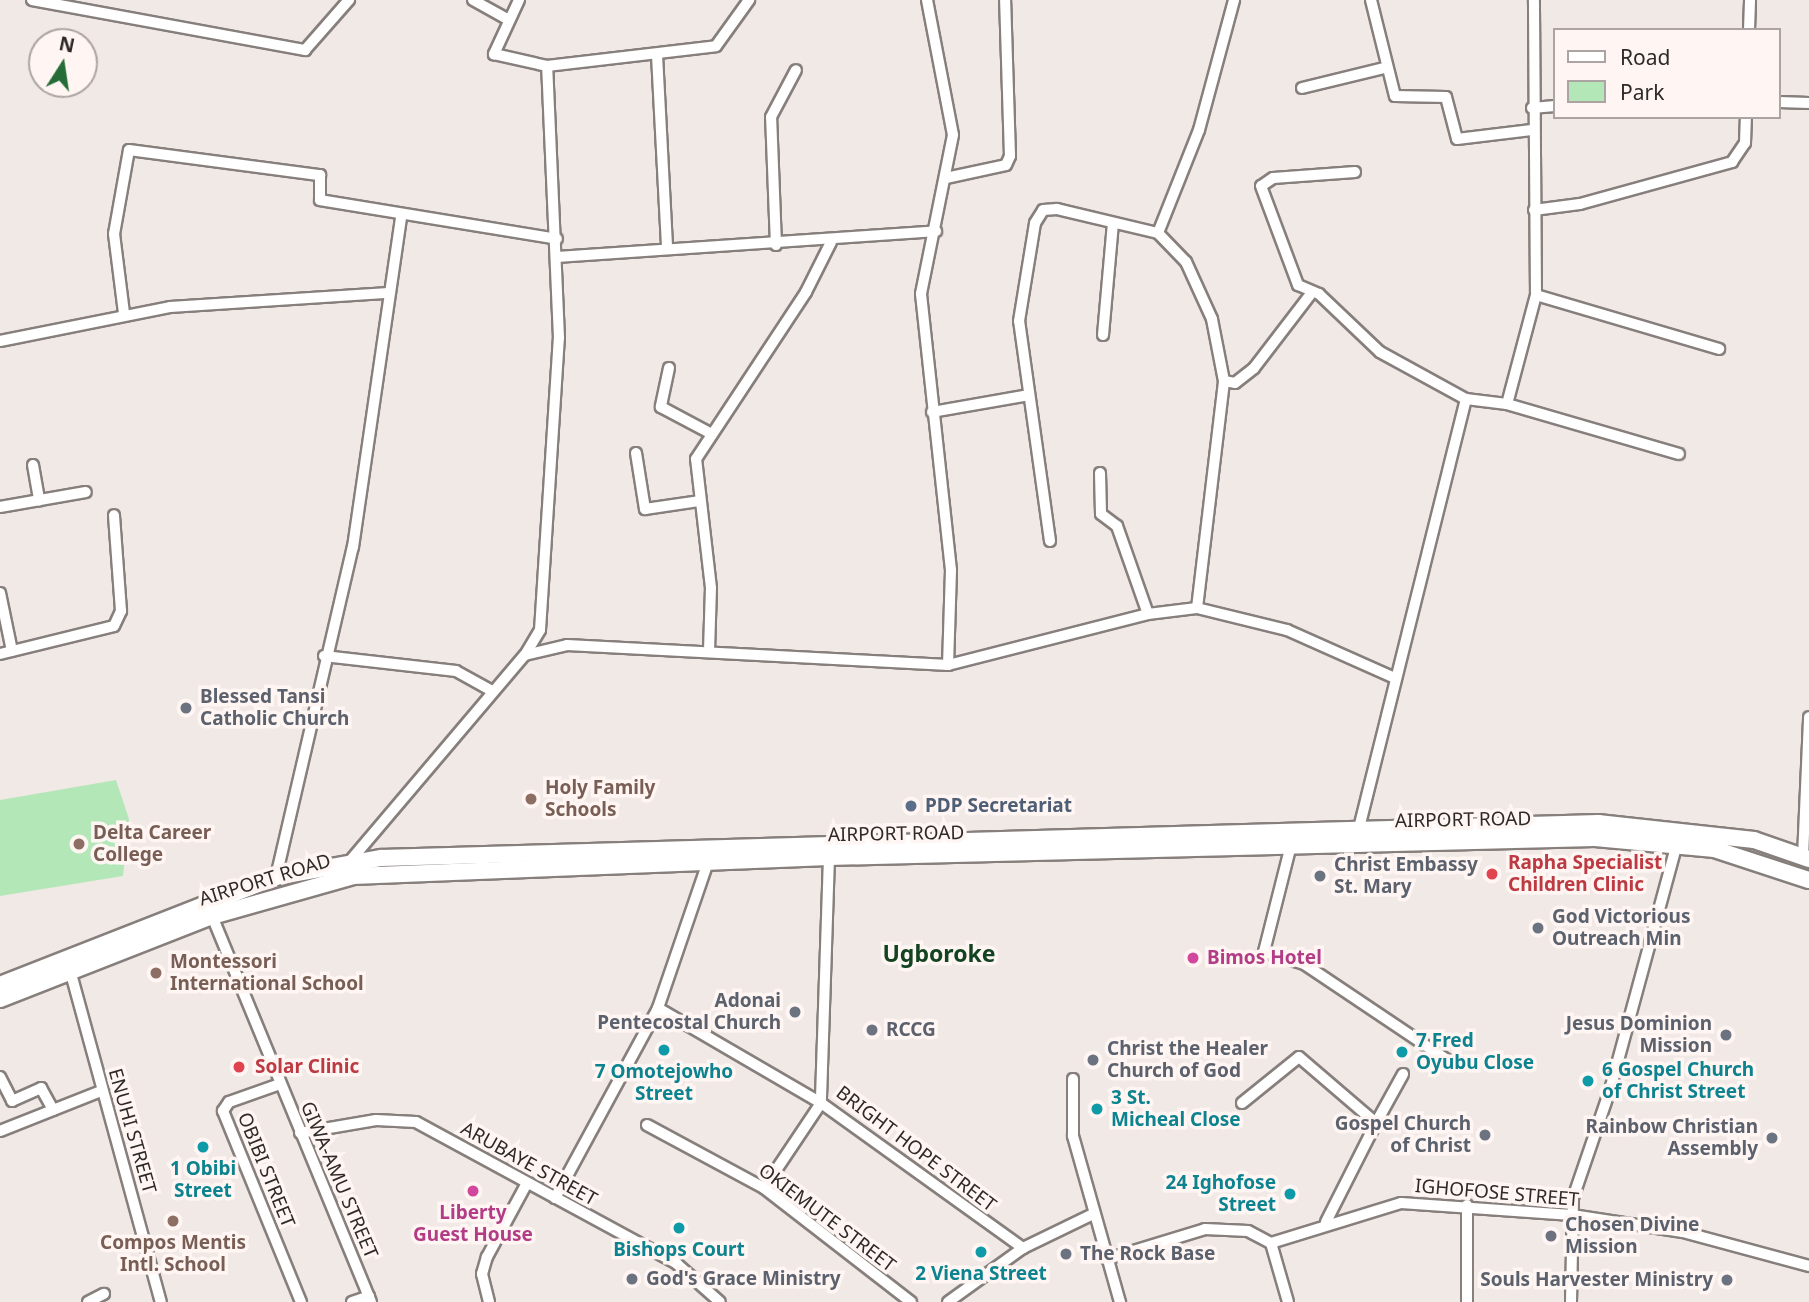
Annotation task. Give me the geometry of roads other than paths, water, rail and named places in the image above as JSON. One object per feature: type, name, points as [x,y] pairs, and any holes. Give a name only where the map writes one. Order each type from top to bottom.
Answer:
[{"type":"main road","name":"AIRPORT ROAD","points":[[0,985],[276,877],[350,861],[506,853],[1359,828],[1670,827],[1754,839],[1806,858]]},
{"type":"main road","name":"AIRPORT ROAD","points":[[0,999],[212,916],[354,876],[829,857],[1595,838],[1677,844],[1755,859],[1809,880]]},
{"type":"main road","points":[[506,853],[506,870]]},
{"type":"street","points":[[32,0],[305,50],[349,0]]},
{"type":"street","points":[[473,0],[509,20]]},
{"type":"street","points":[[519,0],[494,54],[547,66],[716,46],[749,0]]},
{"type":"street","points":[[927,0],[953,135],[936,231],[921,294],[951,570],[948,665]]},
{"type":"street","points":[[946,178],[1006,165],[1010,156],[1005,0]]},
{"type":"street","points":[[1158,233],[1199,130],[1234,0]]},
{"type":"street","points":[[1371,0],[1384,68],[1395,96],[1446,97],[1457,139],[1531,130]]},
{"type":"street","points":[[1507,404],[1536,295],[1531,130],[1534,0]]},
{"type":"street","points":[[1749,28],[1750,0]]},
{"type":"street","points":[[657,55],[667,249]]},
{"type":"street","points":[[350,861],[490,690],[525,655],[540,630],[553,490],[558,257],[547,66]]},
{"type":"street","points":[[1302,88],[1384,68]]},
{"type":"street","points":[[776,245],[770,130],[796,70]]},
{"type":"street","points":[[1781,103],[1809,103]]},
{"type":"street","points":[[1532,108],[1554,106]]},
{"type":"street","points":[[1534,210],[1731,162],[1745,143],[1746,119]]},
{"type":"street","points":[[124,313],[114,234],[129,150],[320,175],[320,200],[401,217],[557,239]]},
{"type":"street","points":[[1310,295],[1291,276],[1261,186],[1273,178],[1355,172]]},
{"type":"street","points":[[1050,541],[1019,321],[1035,223],[1043,210],[1057,209],[1158,233],[1186,262],[1212,319],[1224,381],[1198,608]]},
{"type":"street","points":[[276,877],[324,656],[353,547],[401,217]]},
{"type":"street","points":[[1103,335],[1113,223]]},
{"type":"street","points":[[558,257],[831,242],[936,231]]},
{"type":"street","points":[[709,651],[711,588],[696,459],[708,432],[806,292],[831,242]]},
{"type":"street","points":[[0,341],[124,313],[389,293]]},
{"type":"street","points":[[1224,381],[1235,383],[1254,368],[1310,295],[1319,294],[1380,352],[1466,400],[1507,404],[1679,454]]},
{"type":"street","points":[[1536,295],[1719,349]]},
{"type":"street","points":[[669,368],[661,407],[708,432]]},
{"type":"street","points":[[932,412],[1029,395]]},
{"type":"street","points":[[1359,828],[1466,400]]},
{"type":"street","points":[[636,453],[645,509],[700,501]]},
{"type":"street","points":[[33,465],[39,500]]},
{"type":"street","points":[[1100,473],[1101,514],[1117,526],[1148,614]]},
{"type":"street","points":[[0,507],[86,492]]},
{"type":"street","points":[[0,593],[6,652],[114,626],[121,611],[114,515]]},
{"type":"street","points":[[525,655],[567,645],[709,651],[861,665],[948,665],[1148,614],[1198,608],[1287,630],[1395,678]]},
{"type":"street","points":[[324,656],[456,671],[490,690]]},
{"type":"street","points":[[1806,858],[1809,717]]},
{"type":"street","points":[[1571,1302],[1572,1215],[1677,844]]},
{"type":"street","points":[[1290,845],[1264,952],[1304,964],[1452,1062]]},
{"type":"street","name":"BRIGHT HOPE STREET","points":[[829,857],[821,1103],[1023,1248]]},
{"type":"street","points":[[555,1198],[658,1008],[708,862]]},
{"type":"street","name":"GIWA-AMU STREET","points":[[212,916],[370,1299]]},
{"type":"street","name":"ENUHI STREET","points":[[70,970],[161,1302]]},
{"type":"street","points":[[658,1008],[821,1103],[764,1188]]},
{"type":"street","points":[[1242,1103],[1299,1057],[1376,1123]]},
{"type":"street","points":[[1326,1222],[1403,1074]]},
{"type":"street","points":[[0,1077],[12,1101],[41,1088],[53,1110]]},
{"type":"street","points":[[1073,1079],[1073,1136],[1120,1302]]},
{"type":"street","name":"OBIBI STREET","points":[[280,1084],[229,1102],[223,1111],[301,1302]]},
{"type":"street","points":[[0,1131],[101,1091]]},
{"type":"street","name":"ARUBAYE STREET","points":[[300,1133],[376,1120],[416,1122],[677,1264],[720,1302]]},
{"type":"street","name":"OKIEMUTE STREET","points":[[647,1125],[764,1188],[911,1302]]},
{"type":"street","points":[[489,1302],[482,1274],[486,1257],[527,1183]]},
{"type":"street","name":"IGHOFOSE STREET","points":[[1271,1243],[1326,1222],[1401,1203],[1467,1205],[1572,1215],[1683,1232],[1809,1266]]},
{"type":"street","points":[[1467,1205],[1467,1302]]},
{"type":"street","points":[[948,1302],[1023,1248],[1093,1214]]},
{"type":"street","points":[[1107,1259],[1205,1229],[1248,1231],[1271,1243],[1288,1302]]},
{"type":"street","points":[[88,1302],[104,1294]]},
{"type":"street","points":[[352,1302],[370,1299]]},
{"type":"place","name":"Blessed Tansi Catholic Church","points":[[186,708]]},
{"type":"place","name":"Holy Family Schools","points":[[531,799]]},
{"type":"place","name":"PDP Secretariat","points":[[911,806]]},
{"type":"place","name":"Delta Career College","points":[[79,844]]},
{"type":"place","name":"Rapha Specialist Children Clinic","points":[[1492,874]]},
{"type":"place","name":"Christ Embassy St. Mary","points":[[1320,876]]},
{"type":"place","name":"God Victorious Outreach Min","points":[[1538,928]]},
{"type":"place","name":"Bimos Hotel","points":[[1193,958]]},
{"type":"place","name":"Montessori International School","points":[[156,973]]},
{"type":"place","name":"Adonai Pentecostal Church","points":[[795,1012]]},
{"type":"place","name":"RCCG","points":[[872,1030]]},
{"type":"place","name":"Jesus Dominion Mission","points":[[1726,1035]]},
{"type":"place","name":"7 Omotejowho Street","points":[[664,1050]]},
{"type":"place","name":"7 Fred Oyubu Close","points":[[1402,1052]]},
{"type":"place","name":"Christ the Healer Church of God","points":[[1093,1060]]},
{"type":"place","name":"Solar Clinic","points":[[239,1067]]},
{"type":"place","name":"6 Gospel Church of Christ Street","points":[[1588,1081]]},
{"type":"place","name":"3 St. Micheal Close","points":[[1097,1109]]},
{"type":"place","name":"Gospel Church of Christ","points":[[1485,1135]]},
{"type":"place","name":"Rainbow Christian Assembly","points":[[1772,1138]]},
{"type":"place","name":"1 Obibi Street","points":[[203,1147]]},
{"type":"place","name":"Liberty Guest House","points":[[473,1191]]},
{"type":"place","name":"24 Ighofose Street","points":[[1290,1194]]},
{"type":"place","name":"Compos Mentis Intl. School","points":[[173,1221]]},
{"type":"place","name":"Bishops Court","points":[[679,1228]]},
{"type":"place","name":"Chosen Divine Mission","points":[[1551,1236]]},
{"type":"place","name":"2 Viena Street","points":[[981,1252]]},
{"type":"place","name":"The Rock Base","points":[[1066,1254]]},
{"type":"place","name":"God's Grace Ministry","points":[[632,1279]]},
{"type":"place","name":"Souls Harvester Ministry","points":[[1727,1280]]},
{"type":"district","name":"Ugboroke","points":[[939,953]]}]
